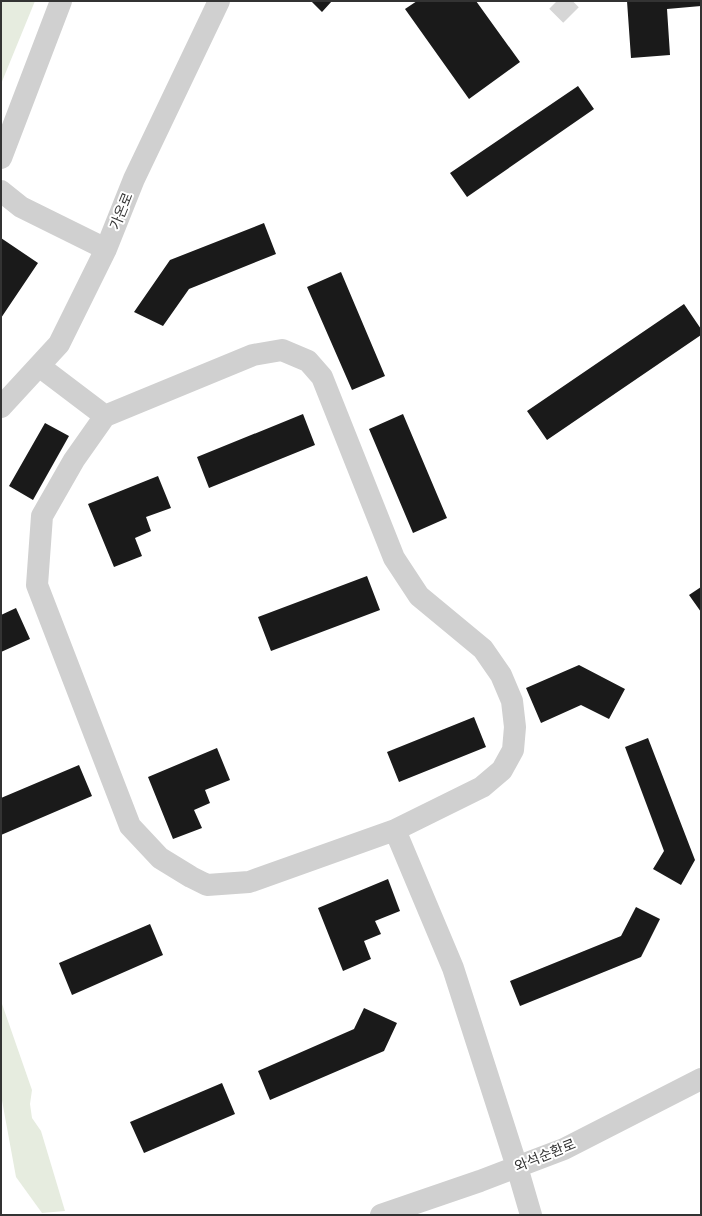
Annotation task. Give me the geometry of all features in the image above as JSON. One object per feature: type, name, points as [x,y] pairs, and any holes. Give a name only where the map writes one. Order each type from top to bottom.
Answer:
[{"type":"street","points":[[1,158],[61,1]]},
{"type":"street","name":"가온로","points":[[1,407],[59,344],[106,249],[134,179],[219,1]]},
{"type":"street","points":[[1,191],[21,207],[106,249]]},
{"type":"street","points":[[282,350],[308,361],[322,377],[394,558],[419,596],[484,650],[501,675],[512,701],[515,726],[513,750],[502,770],[482,787],[395,830],[249,882],[207,885],[160,858],[130,826],[37,584],[42,516],[74,460],[105,416],[253,355],[275,351],[282,350]]},
{"type":"street","points":[[39,366],[105,416]]},
{"type":"street","points":[[395,830],[453,968],[531,1215]]},
{"type":"street","name":"와석순환로","points":[[381,1215],[564,1149],[701,1079]]},
{"type":"shaded area","points":[[1,1],[35,1],[1,84]]},
{"type":"shaded area","points":[[1,1001],[32,1090],[30,1104],[32,1118],[41,1131],[65,1211],[42,1213],[16,1177],[1,1095]]},
{"type":"building","points":[[311,1],[332,1],[322,12]]},
{"type":"building","points":[[417,1],[476,1],[520,62],[469,99],[405,9]]},
{"type":"building","points":[[627,1],[701,1],[701,6],[667,9],[670,55],[631,58]]},
{"type":"building","points":[[578,86],[594,109],[467,197],[450,173]]},
{"type":"building","points":[[264,223],[276,254],[189,289],[163,326],[134,312],[170,260]]},
{"type":"building","points":[[1,238],[38,263],[1,318]]},
{"type":"building","points":[[341,272],[385,376],[352,390],[307,287]]},
{"type":"building","points":[[684,304],[701,329],[701,335],[547,440],[527,411]]},
{"type":"building","points":[[303,414],[315,445],[209,488],[197,457]]},
{"type":"building","points":[[403,414],[447,518],[413,533],[369,429]]},
{"type":"building","points":[[45,423],[69,436],[33,500],[9,486]]},
{"type":"building","points":[[158,476],[171,508],[146,517],[151,531],[135,538],[142,556],[114,567],[88,504]]},
{"type":"building","points":[[367,576],[380,610],[271,651],[258,617]]},
{"type":"building","points":[[701,587],[701,612],[689,595]]},
{"type":"building","points":[[16,608],[30,639],[1,652],[1,615]]},
{"type":"building","points":[[579,665],[625,689],[609,719],[581,705],[541,723],[526,688]]},
{"type":"building","points":[[474,717],[486,747],[399,782],[387,752]]},
{"type":"building","points":[[648,738],[695,860],[681,885],[653,869],[664,851],[625,747]]},
{"type":"building","points":[[217,748],[230,780],[205,790],[210,803],[194,810],[202,828],[173,839],[148,777]]},
{"type":"building","points":[[79,765],[92,796],[1,835],[1,798]]},
{"type":"building","points":[[388,879],[400,911],[375,921],[381,934],[364,941],[371,959],[343,971],[318,908]]},
{"type":"building","points":[[636,907],[660,919],[641,957],[520,1006],[510,981],[621,936]]},
{"type":"building","points":[[150,924],[163,955],[72,995],[59,963]]},
{"type":"building","points":[[364,1008],[397,1023],[384,1051],[270,1100],[258,1071],[354,1029]]},
{"type":"building","points":[[222,1083],[235,1114],[144,1153],[130,1122]]},
{"type":"tunnel","points":[[557,1],[571,15]]}]
